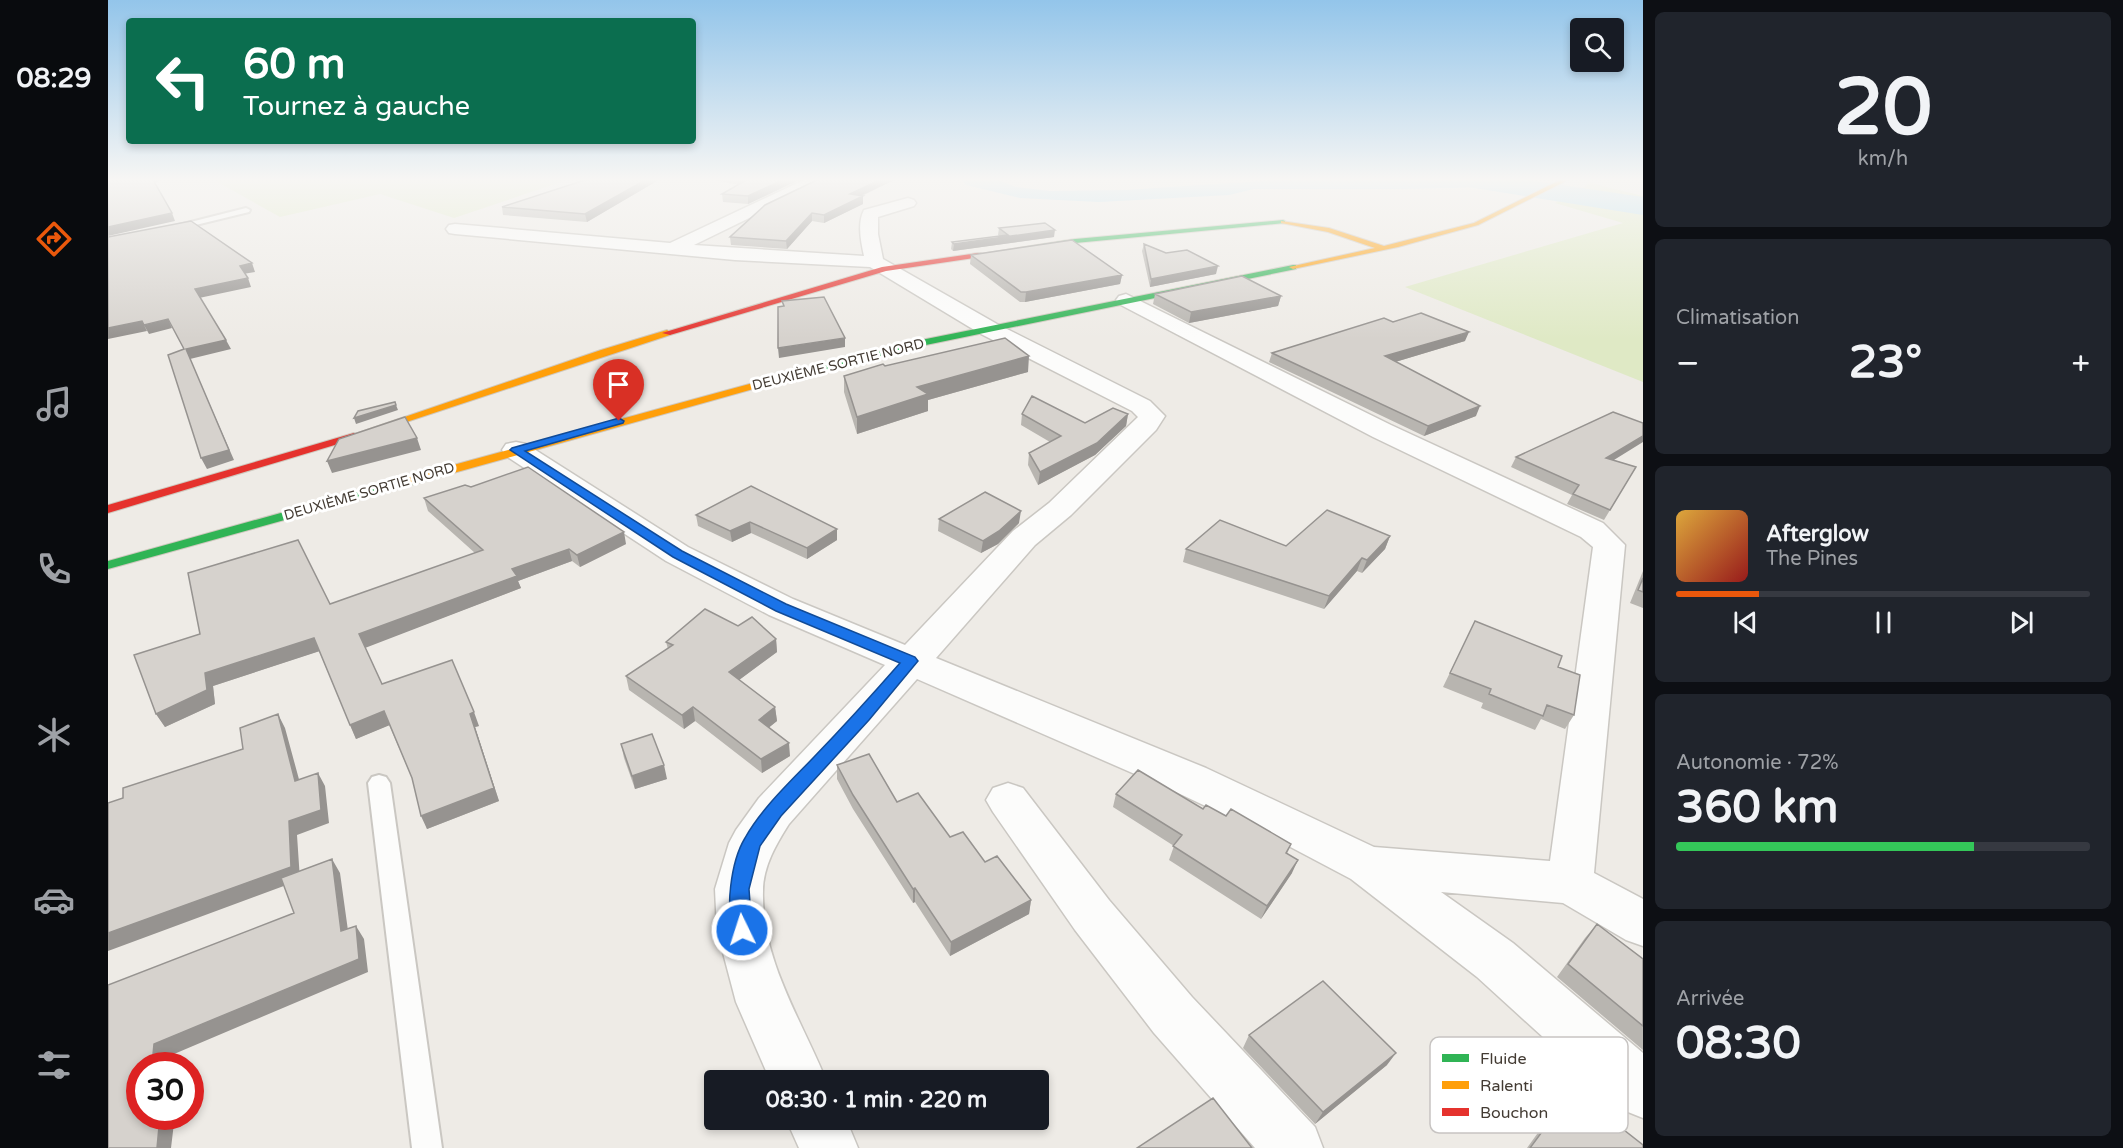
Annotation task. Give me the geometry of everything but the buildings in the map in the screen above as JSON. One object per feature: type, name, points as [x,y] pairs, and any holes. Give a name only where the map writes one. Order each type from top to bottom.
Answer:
[{"type":"main road","points":[[108,509],[358,435],[604,352],[879,266],[1173,232]]},
{"type":"main road","points":[[1338,232],[1383,248]]},
{"type":"main road","name":"DEUXIÈME SORTIE NORD","points":[[108,565],[770,380],[989,329],[1383,248],[1447,232]]},
{"type":"street","points":[[485,232],[879,266],[922,288],[989,329],[1141,406],[1152,416],[1147,424],[1059,508],[1024,538],[774,811],[752,843],[739,889],[742,930],[762,1002],[793,1070]]},
{"type":"street","points":[[673,248],[707,232]]},
{"type":"street","points":[[869,232],[879,266]]},
{"type":"street","points":[[1126,300],[1382,431],[1592,530],[1609,545],[1570,883]]},
{"type":"street","points":[[516,450],[677,554],[781,607],[1191,780],[1367,865],[1496,960],[1583,1037]]},
{"type":"street","points":[[1008,800],[1092,915],[1173,1015],[1293,1148]]},
{"type":"street","points":[[1367,865],[1570,883],[1643,924]]},
{"type":"street","points":[[1628,1077],[1643,1090]]},
{"type":"street","points":[[820,1130],[829,1148]]},
{"type":"lane","points":[[379,783],[427,1148]]},
{"type":"green space","points":[[1594,232],[1643,232],[1643,382],[1405,287]]},
{"type":"traffic: fast","points":[[978,255],[1075,241],[1178,232]]},
{"type":"traffic: fast","points":[[804,372],[921,343],[1293,267]]},
{"type":"traffic: fast","points":[[108,565],[410,481]]},
{"type":"traffic: slow","points":[[1334,232],[1383,248]]},
{"type":"traffic: slow","points":[[1293,267],[1398,245],[1448,232]]},
{"type":"traffic: slow","points":[[354,436],[667,333]]},
{"type":"traffic: slow","points":[[410,481],[804,372]]},
{"type":"traffic: jam","points":[[667,333],[885,269],[978,255]]},
{"type":"traffic: jam","points":[[108,509],[354,436]]},
{"type":"route","points":[[619,421],[516,450],[677,554],[781,607],[910,661],[863,716],[774,811],[752,843],[739,889],[742,930]]}]
